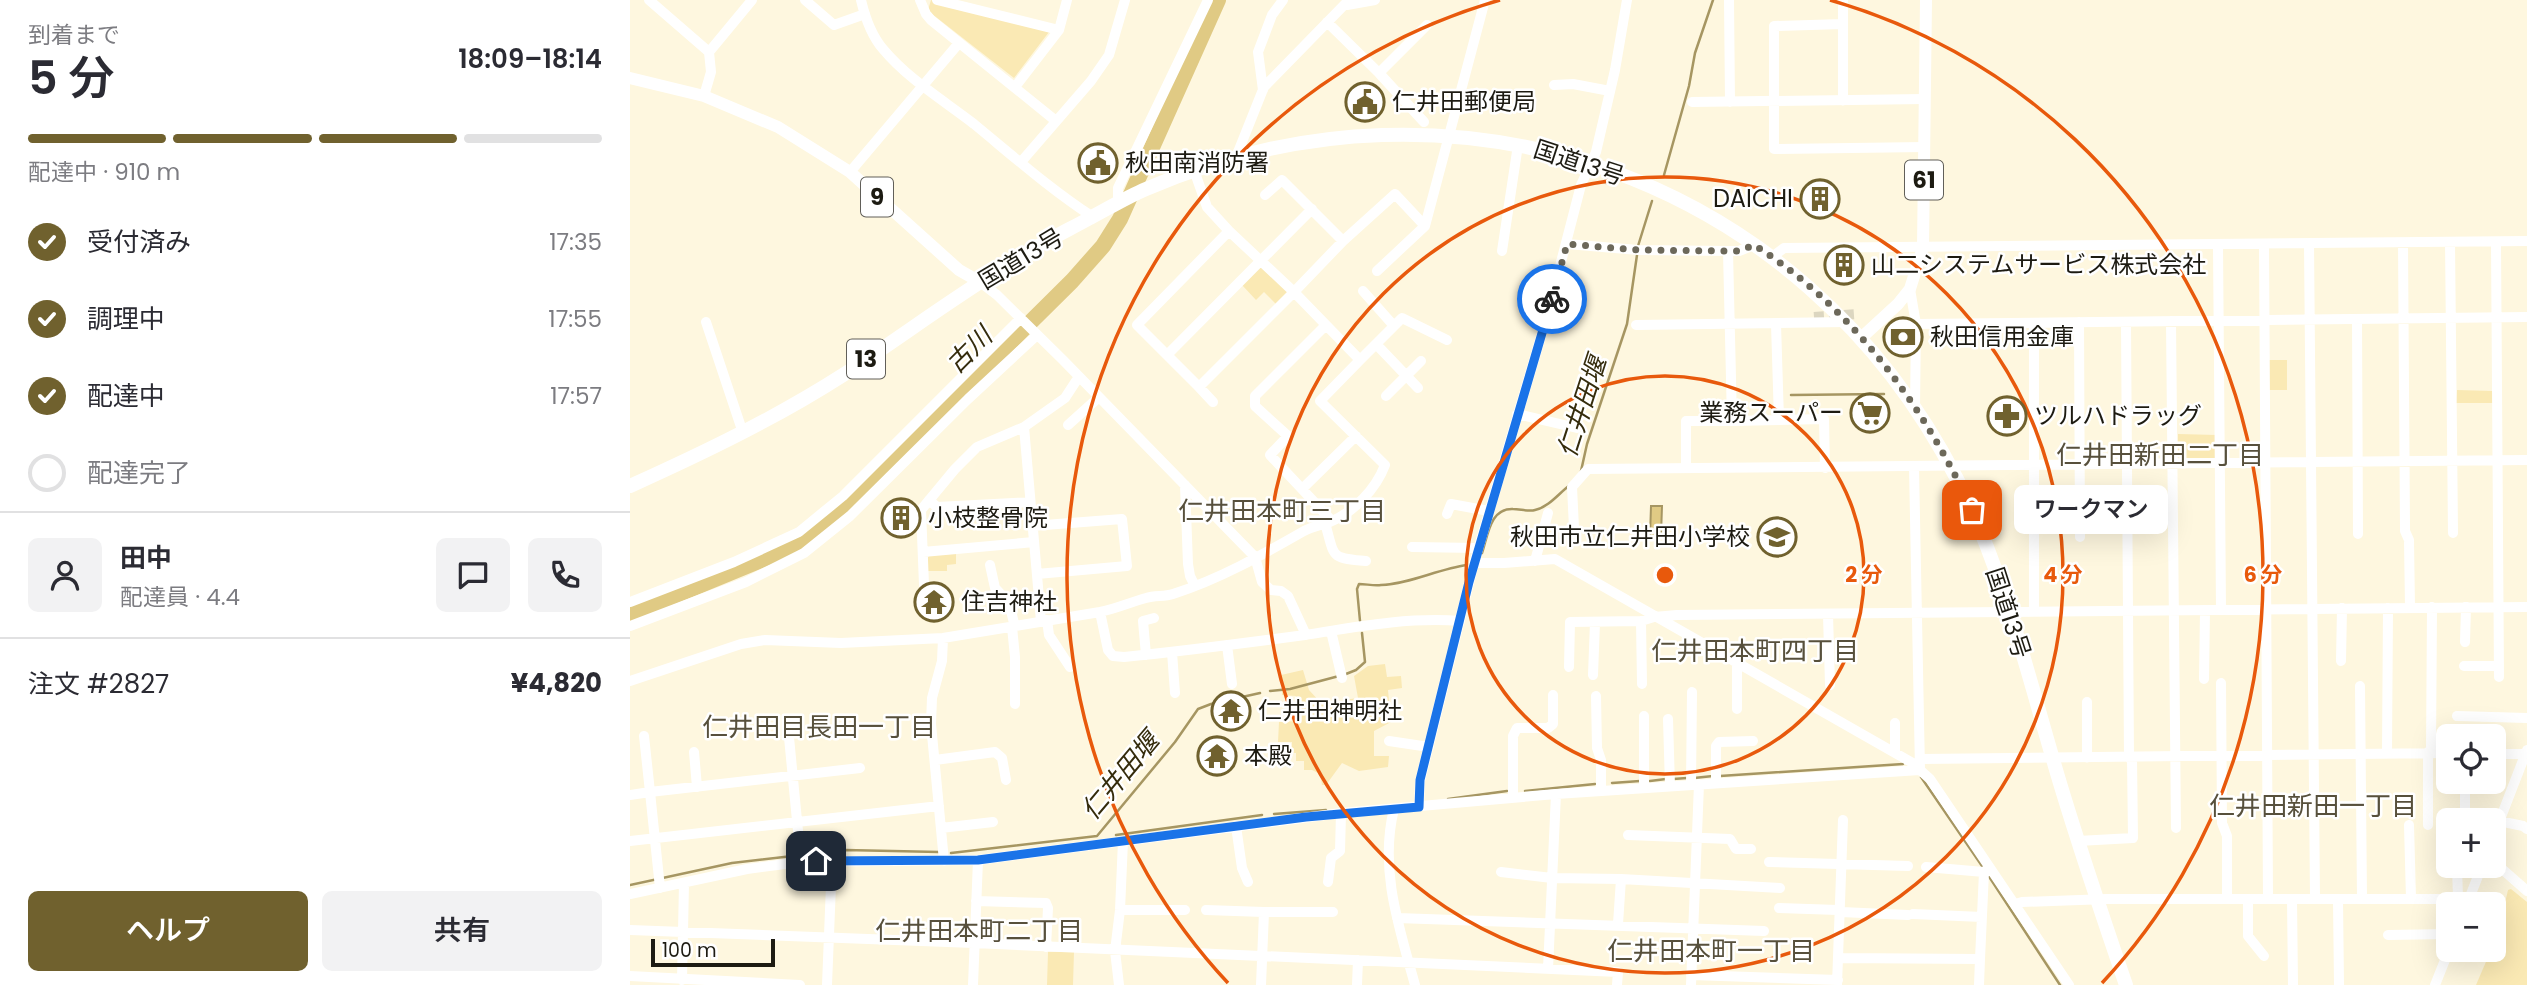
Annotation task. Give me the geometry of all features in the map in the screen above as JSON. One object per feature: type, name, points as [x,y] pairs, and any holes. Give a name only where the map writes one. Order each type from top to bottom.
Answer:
[{"type":"highway","name":"国道13号","points":[[630,486],[743,433],[837,378],[1034,248],[1143,190],[1194,170],[1280,146],[1346,137],[1451,135],[1518,145],[1591,163],[1688,206],[1772,257],[1826,301],[1846,322],[1915,408],[1949,465],[1978,524],[2126,985]]},
{"type":"main road","name":"61","points":[[1861,338],[1898,304],[1910,289],[1923,247],[1926,0]]},
{"type":"main road","name":"9","points":[[630,78],[704,96],[778,127],[850,172],[960,270],[980,282]]},
{"type":"street","points":[[649,0],[709,52],[711,72],[704,96]]},
{"type":"street","points":[[709,52],[752,0]]},
{"type":"street","points":[[805,0],[834,25],[865,15]]},
{"type":"street","points":[[861,0],[880,46],[903,71],[1021,162],[1051,189],[1093,217]]},
{"type":"street","points":[[919,0],[926,14],[1056,121]]},
{"type":"street","points":[[937,0],[1059,30]]},
{"type":"street","points":[[1015,87],[1059,30],[1066,0]]},
{"type":"street","points":[[1021,162],[1091,81],[1109,55],[1125,0]]},
{"type":"street","points":[[1119,202],[1118,188],[1208,0]]},
{"type":"street","points":[[1263,90],[1258,52],[1272,15],[1283,0]]},
{"type":"street","points":[[1236,157],[1263,90],[1348,2],[1375,0]]},
{"type":"street","points":[[1377,271],[1425,226],[1485,0]]},
{"type":"street","points":[[1419,807],[1420,780],[1478,548],[1567,244],[1581,184],[1596,152],[1627,0]]},
{"type":"street","points":[[1728,0],[1730,102]]},
{"type":"street","points":[[1843,0],[1843,101]]},
{"type":"street","points":[[1327,22],[1424,122]]},
{"type":"street","points":[[1843,24],[1774,26],[1774,149],[1925,147]]},
{"type":"street","points":[[1379,73],[1427,25]]},
{"type":"street","points":[[850,172],[959,43]]},
{"type":"street","points":[[1553,85],[1573,84],[1610,91]]},
{"type":"street","points":[[1692,102],[1925,99]]},
{"type":"street","points":[[1502,251],[1518,145]]},
{"type":"street","points":[[1194,170],[1207,207],[1360,360]]},
{"type":"street","points":[[1265,195],[1282,180],[1343,241]]},
{"type":"street","points":[[1199,387],[1343,241],[1395,194],[1425,226]]},
{"type":"street","points":[[1167,355],[1312,209]]},
{"type":"street","points":[[1213,402],[1137,325],[1229,231]]},
{"type":"street","points":[[2450,242],[2453,533]]},
{"type":"street","points":[[2496,242],[2499,677]]},
{"type":"street","points":[[1772,257],[1784,248],[2527,242]]},
{"type":"street","points":[[2403,243],[2405,531],[2409,540],[2410,608]]},
{"type":"street","points":[[1567,244],[1638,250],[1728,251],[1739,251],[1754,245]]},
{"type":"street","points":[[2309,244],[2315,899]]},
{"type":"street","points":[[2218,245],[2221,610]]},
{"type":"street","points":[[2264,245],[2268,899]]},
{"type":"street","points":[[1728,251],[1732,421]]},
{"type":"street","points":[[980,282],[1022,320],[1255,557],[1262,582],[1271,590],[1287,596],[1306,635]]},
{"type":"street","points":[[1910,289],[1916,324],[1915,408]]},
{"type":"street","points":[[1363,291],[1394,326]]},
{"type":"street","points":[[1916,324],[2527,317]]},
{"type":"street","points":[[630,681],[741,644],[765,640],[841,643],[943,638],[1100,612],[1153,596],[1169,595],[1213,580],[1310,528],[1346,513],[1367,495],[1385,466],[1320,401],[1402,318],[1447,340]]},
{"type":"street","points":[[2357,319],[2358,534]]},
{"type":"street","points":[[630,602],[734,562],[799,532],[843,496],[1022,320]]},
{"type":"street","points":[[2171,321],[2176,828]]},
{"type":"street","points":[[706,322],[743,433]]},
{"type":"street","points":[[1636,325],[1846,322]]},
{"type":"street","points":[[2079,322],[2080,537]]},
{"type":"street","points":[[2078,841],[2133,838],[2126,322]]},
{"type":"street","points":[[2034,323],[2034,611]]},
{"type":"street","points":[[1776,324],[1779,420]]},
{"type":"street","points":[[1326,325],[1255,396],[1255,406],[1287,436],[1270,455],[1329,522],[1335,555],[1339,559],[1366,561]]},
{"type":"street","points":[[630,626],[746,582],[804,553],[850,516],[1035,334]]},
{"type":"street","points":[[1376,344],[1418,388]]},
{"type":"street","points":[[1386,396],[1421,361]]},
{"type":"street","points":[[924,585],[921,510],[977,447],[1024,427],[1065,398],[1078,377]]},
{"type":"street","points":[[1068,425],[1098,398]]},
{"type":"street","points":[[1517,414],[1577,428]]},
{"type":"street","points":[[1686,468],[1686,421],[1824,419],[1825,468]]},
{"type":"street","points":[[1024,427],[1032,526],[1044,620],[1049,635],[1070,667]]},
{"type":"street","points":[[1302,489],[1356,436]]},
{"type":"street","points":[[1574,528],[1572,487],[1588,469],[2527,460]]},
{"type":"street","points":[[1913,467],[1920,764]]},
{"type":"street","points":[[1185,485],[1188,564],[1195,586]]},
{"type":"street","points":[[929,500],[937,507],[1030,502]]},
{"type":"street","points":[[1447,514],[1451,504],[1489,511]]},
{"type":"street","points":[[1535,561],[1548,513]]},
{"type":"street","points":[[1032,526],[1122,519],[1127,566],[1037,574]]},
{"type":"street","points":[[923,552],[1034,542]]},
{"type":"street","points":[[1412,547],[1478,548]]},
{"type":"street","points":[[1474,563],[1555,559],[1895,753],[1920,764],[1988,869],[2069,985]]},
{"type":"street","points":[[990,565],[995,588],[1009,603],[1014,627],[1014,704]]},
{"type":"street","points":[[2428,825],[2432,607]]},
{"type":"street","points":[[2465,642],[2466,607]]},
{"type":"street","points":[[1569,667],[1570,622],[1641,621],[1677,615],[2527,607]]},
{"type":"street","points":[[2341,661],[2342,608]]},
{"type":"street","points":[[2387,753],[2388,608]]},
{"type":"street","points":[[2204,679],[2205,610]]},
{"type":"street","points":[[1100,612],[1108,650],[1113,656],[1146,655],[1435,620],[1460,621]]},
{"type":"street","points":[[1828,614],[1830,685]]},
{"type":"street","points":[[1146,655],[1143,621],[1154,618]]},
{"type":"street","points":[[1641,621],[1642,684]]},
{"type":"street","points":[[1593,676],[1595,622]]},
{"type":"street","points":[[1331,631],[1341,675]]},
{"type":"street","points":[[943,638],[942,661],[932,698],[931,724],[944,861]]},
{"type":"street","points":[[1227,645],[1232,684]]},
{"type":"street","points":[[1172,652],[1175,693]]},
{"type":"street","points":[[1737,664],[1737,709]]},
{"type":"street","points":[[2464,666],[2499,666]]},
{"type":"street","points":[[2221,683],[2222,823],[2227,836],[2227,899]]},
{"type":"street","points":[[2360,686],[2362,899]]},
{"type":"street","points":[[1692,692],[1697,838],[1691,980],[1837,983],[1843,820]]},
{"type":"street","points":[[1513,798],[1513,736],[1517,728],[1548,728],[1553,724],[1553,695]]},
{"type":"street","points":[[1596,696],[1601,791]]},
{"type":"street","points":[[2087,702],[2087,758]]},
{"type":"street","points":[[1644,716],[1644,788]]},
{"type":"street","points":[[2457,716],[2527,718]]},
{"type":"street","points":[[1668,719],[1670,786]]},
{"type":"street","points":[[1895,723],[1895,753]]},
{"type":"street","points":[[788,727],[801,862]]},
{"type":"street","points":[[644,736],[659,881]]},
{"type":"street","points":[[1389,741],[1429,747]]},
{"type":"street","points":[[1716,783],[1716,746],[1719,742],[1753,741]]},
{"type":"street","points":[[694,752],[697,787]]},
{"type":"street","points":[[936,760],[995,752],[1002,758],[1006,779]]},
{"type":"street","points":[[630,894],[659,881],[684,883],[747,869],[801,862],[978,860],[1341,813],[1920,764],[2052,758],[2436,752]]},
{"type":"street","points":[[2506,753],[2526,752],[2523,773],[2506,808]]},
{"type":"street","points":[[630,795],[860,768]]},
{"type":"street","points":[[1548,969],[1556,794]]},
{"type":"street","points":[[630,841],[939,806]]},
{"type":"street","points":[[1394,809],[1390,824],[1387,865],[1389,884],[1415,985]]},
{"type":"street","points":[[1328,882],[1331,858],[1340,851],[1341,813]]},
{"type":"street","points":[[941,828],[993,822]]},
{"type":"street","points":[[2506,822],[2527,829]]},
{"type":"street","points":[[2409,825],[2412,899]]},
{"type":"street","points":[[1236,826],[1242,868],[1248,881]]},
{"type":"street","points":[[1628,835],[1730,839],[1736,849],[1751,849]]},
{"type":"street","points":[[1119,985],[1115,950],[1123,841]]},
{"type":"street","points":[[827,985],[832,860]]},
{"type":"street","points":[[972,985],[978,860]]},
{"type":"street","points":[[1769,862],[1908,866]]},
{"type":"street","points":[[1926,867],[1988,869]]},
{"type":"street","points":[[1979,985],[1982,917],[1988,869]]},
{"type":"street","points":[[1501,872],[1552,878],[1695,882],[1780,888]]},
{"type":"street","points":[[2506,873],[2527,891]]},
{"type":"street","points":[[1618,924],[1621,879]]},
{"type":"street","points":[[682,980],[684,883]]},
{"type":"street","points":[[2248,899],[2248,936],[2264,956]]},
{"type":"street","points":[[2292,899],[2293,985]]},
{"type":"street","points":[[2338,899],[2339,985]]},
{"type":"street","points":[[2015,904],[2097,900],[2436,900]]},
{"type":"street","points":[[976,901],[1046,903],[1046,947]]},
{"type":"street","points":[[1779,908],[1982,917]]},
{"type":"street","points":[[1120,910],[1185,910]]},
{"type":"street","points":[[1206,910],[1334,912]]},
{"type":"street","points":[[1261,985],[1264,912]]},
{"type":"street","points":[[1397,918],[1764,931]]},
{"type":"street","points":[[630,930],[1618,972],[1617,985]]},
{"type":"street","points":[[2388,934],[2436,934]]},
{"type":"street","points":[[1838,958],[1980,959]]},
{"type":"street","points":[[1357,985],[1358,960]]},
{"type":"street","points":[[2435,985],[2444,962]]},
{"type":"street","points":[[630,976],[800,985]]},
{"type":"shaded area","points":[[931,0],[1049,32],[1014,78],[932,14],[928,10]]},
{"type":"shaded area","points":[[1262,265],[1288,292],[1276,304],[1264,292],[1256,300],[1242,285]]},
{"type":"shaded area","points":[[2268,360],[2287,360],[2287,390],[2269,390]]},
{"type":"shaded area","points":[[2457,390],[2493,391],[2493,403],[2456,403]]},
{"type":"shaded area","points":[[2178,434],[2217,435],[2217,458],[2178,458]]},
{"type":"shaded area","points":[[1651,506],[1662,506],[1661,536],[1650,536]]},
{"type":"shaded area","points":[[956,553],[956,564],[947,565],[947,571],[927,571],[930,554]]},
{"type":"shaded area","points":[[1385,664],[1387,677],[1401,676],[1402,688],[1388,690],[1391,722],[1374,731],[1374,756],[1389,756],[1388,767],[1359,771],[1342,763],[1326,785],[1322,785],[1320,774],[1304,770],[1304,761],[1296,761],[1296,753],[1292,753],[1292,742],[1278,742],[1279,722],[1297,721],[1296,696],[1282,695],[1281,675],[1303,670],[1309,690],[1321,703],[1358,698],[1354,676],[1368,666]]},
{"type":"shaded area","points":[[2511,889],[2527,902],[2527,985],[2476,985],[2486,962],[2506,962],[2508,890]]},
{"type":"shaded area","points":[[1048,952],[1074,952],[1073,985],[1047,985]]},
{"type":"waterway","name":"古川","points":[[630,614],[783,551],[813,533],[871,484],[1072,281],[1103,246],[1120,219],[1218,0]]},
{"type":"waterway","points":[[1664,175],[1689,86],[1695,53],[1713,0]]},
{"type":"waterway","points":[[1638,246],[1652,201]]},
{"type":"waterway","name":"仁井田堰","points":[[1581,471],[1587,444],[1627,324],[1637,255]]},
{"type":"waterway","points":[[1791,395],[1884,394]]},
{"type":"waterway","name":"仁井田堰","points":[[1482,553],[1491,524],[1499,513],[1513,509],[1530,511],[1540,508],[1570,485]]},
{"type":"waterway","name":"仁井田堰","points":[[1360,621],[1357,589],[1359,584],[1392,584],[1467,565]]},
{"type":"waterway","name":"仁井田堰","points":[[1346,674],[1365,662],[1362,633]]},
{"type":"waterway","name":"仁井田堰","points":[[1270,691],[1290,689],[1339,676]]},
{"type":"waterway","name":"仁井田堰","points":[[951,853],[1097,836],[1175,742],[1198,709],[1260,693]]},
{"type":"waterway","points":[[1720,776],[1903,764]]},
{"type":"waterway","points":[[1694,778],[1713,776]]},
{"type":"waterway","points":[[1921,777],[1982,866]]},
{"type":"waterway","points":[[1673,779],[1687,778]]},
{"type":"waterway","points":[[1650,781],[1666,779]]},
{"type":"waterway","points":[[1612,783],[1640,781]]},
{"type":"waterway","points":[[1525,791],[1595,784]]},
{"type":"waterway","points":[[1448,799],[1507,791]]},
{"type":"waterway","points":[[1274,814],[1326,810]]},
{"type":"waterway","points":[[1116,835],[1262,815]]},
{"type":"waterway","name":"仁井田堰","points":[[630,885],[732,863],[845,850],[939,852]]},
{"type":"waterway","points":[[1988,875],[2060,985]]},
{"type":"tunnel","points":[[1608,185],[1616,160]]},
{"type":"tunnel","points":[[1814,317],[1857,314]]},
{"type":"way so far","points":[[1552,299],[1567,244],[1638,250],[1728,251],[1739,251],[1754,245],[1826,301],[1880,361],[1933,437],[1972,510]]},
{"type":"place","name":"仁井田郵便局","points":[[1365,102]]},
{"type":"place","name":"秋田南消防署","points":[[1098,163]]},
{"type":"place","name":"DAICHI","points":[[1820,199]]},
{"type":"place","name":"山二システムサービス株式会社","points":[[1844,265]]},
{"type":"place","name":"秋田信用金庫","points":[[1903,337]]},
{"type":"place","name":"業務スーパー","points":[[1870,413]]},
{"type":"place","name":"ツルハドラッグ","points":[[2007,416]]},
{"type":"place","name":"ワークマン","points":[[1972,510]]},
{"type":"place","name":"小枝整骨院","points":[[901,518]]},
{"type":"place","name":"秋田市立仁井田小学校","points":[[1777,537]]},
{"type":"place","name":"住吉神社","points":[[934,602]]},
{"type":"place","name":"仁井田神明社","points":[[1231,711]]},
{"type":"place","name":"本殿","points":[[1217,756]]},
{"type":"district","name":"仁井田新田二丁目","points":[[2160,455]]},
{"type":"district","name":"仁井田本町三丁目","points":[[1282,511]]},
{"type":"district","name":"仁井田本町四丁目","points":[[1755,651]]},
{"type":"district","name":"仁井田目長田一丁目","points":[[819,727]]},
{"type":"district","name":"仁井田新田一丁目","points":[[2313,806]]},
{"type":"district","name":"仁井田本町二丁目","points":[[979,931]]},
{"type":"district","name":"仁井田本町一丁目","points":[[1711,951]]},
{"type":"route","points":[[816,861],[978,860],[1306,817],[1419,807],[1420,780],[1469,582],[1552,299]]}]
